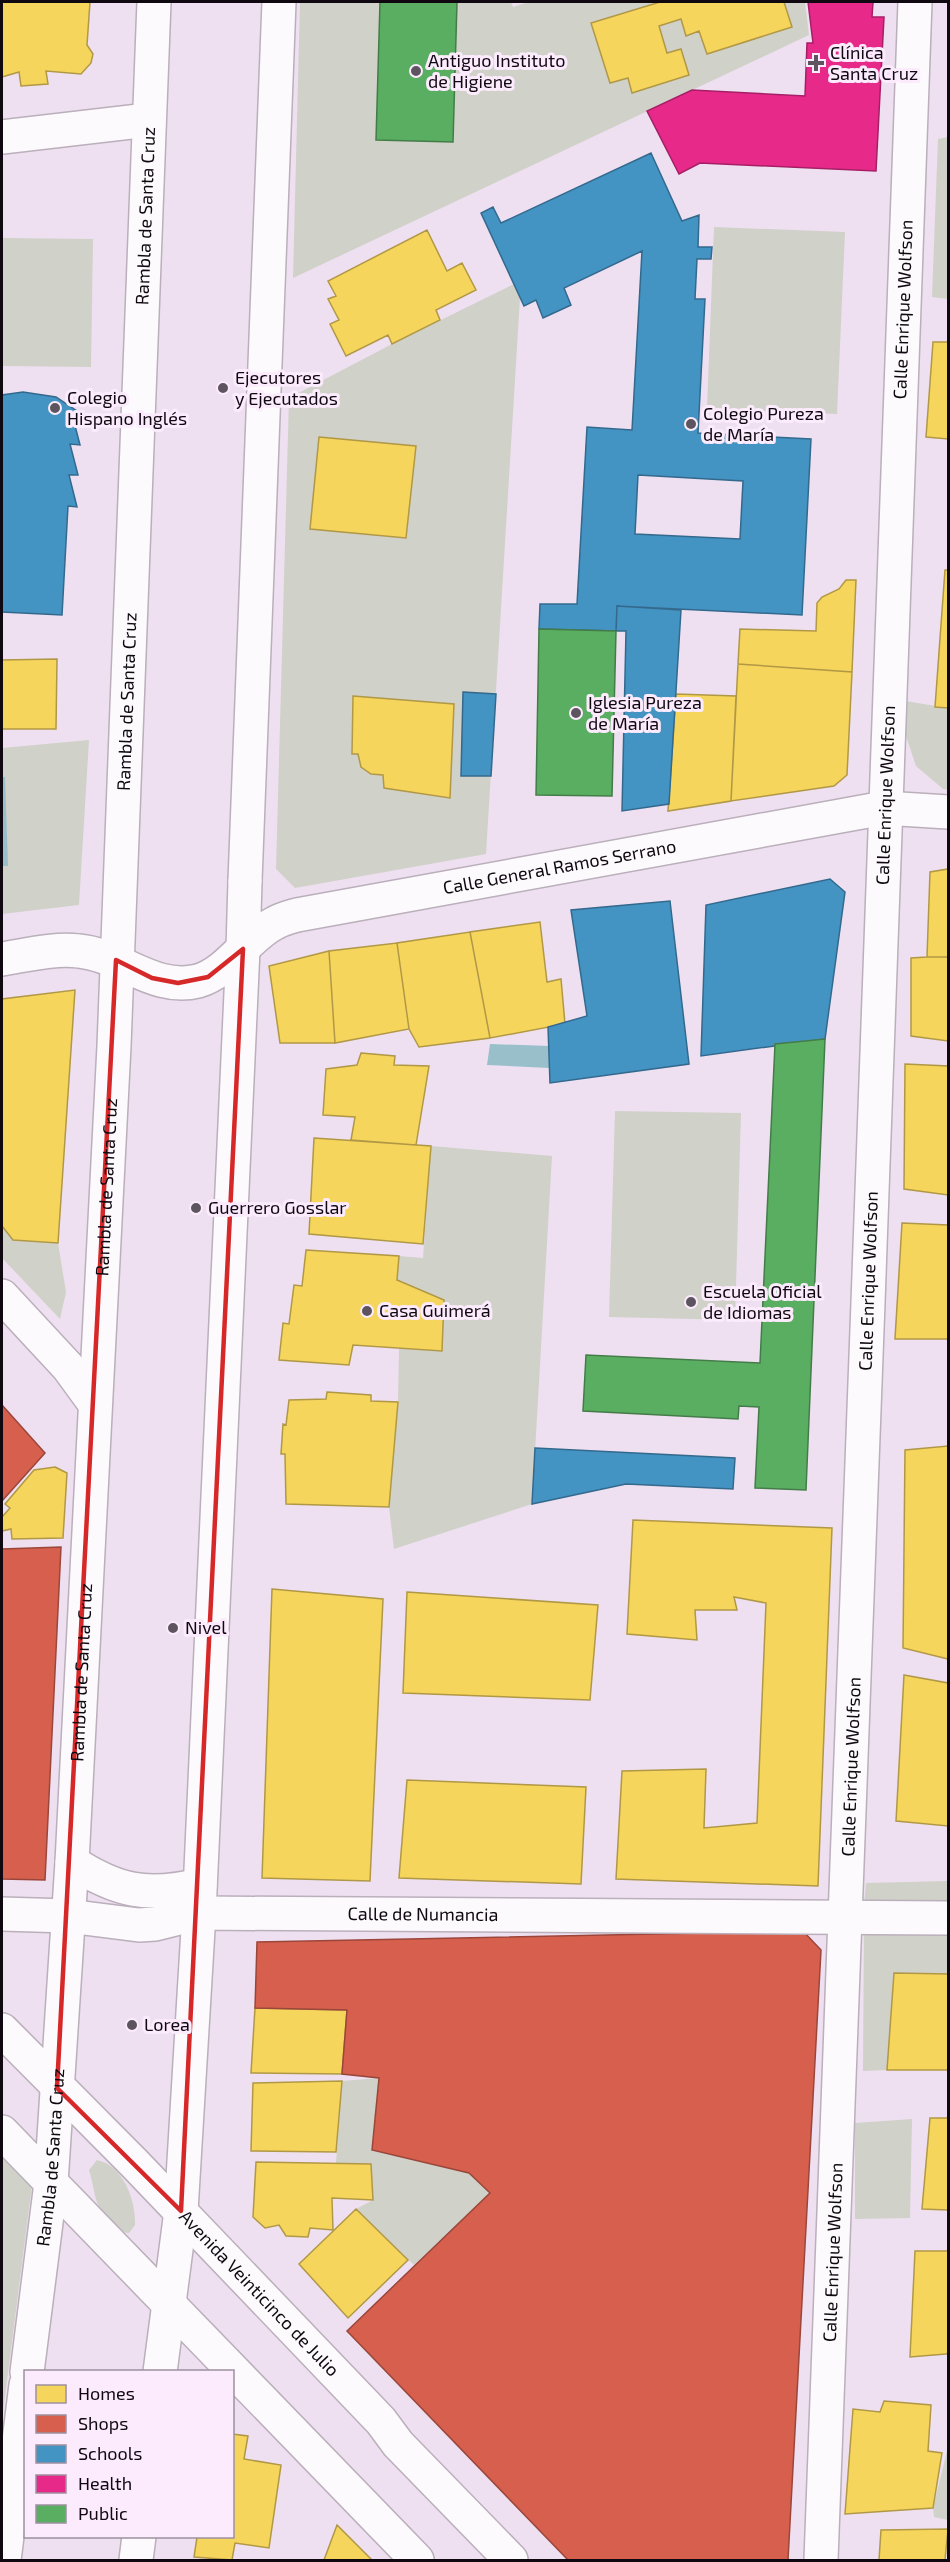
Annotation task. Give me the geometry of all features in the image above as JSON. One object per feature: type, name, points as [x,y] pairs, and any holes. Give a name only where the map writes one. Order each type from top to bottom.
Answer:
[{"type":"street","name":"Rambla de Santa Cruz","points":[[27,2370],[51,2183],[72,1862],[114,1046],[154,2]]},
{"type":"street","points":[[160,2370],[181,2211],[200,1899],[243,949],[279,2]]},
{"type":"street","name":"Calle Enrique Wolfson","points":[[821,2560],[915,2]]},
{"type":"street","points":[[2,137],[148,120]]},
{"type":"street","name":"Calle General Ramos Serrano","points":[[2,959],[63,950],[80,951],[116,960],[152,978],[178,983],[208,977],[274,923],[297,915],[884,808],[948,812]]},
{"type":"street","points":[[2,1296],[68,1367],[95,1404]]},
{"type":"street","points":[[72,1862],[97,1878],[127,1889],[200,1899]]},
{"type":"street","name":"Calle de Numancia","points":[[2,1914],[68,1916],[147,1924],[200,1899],[846,1918],[948,1918]]},
{"type":"street","name":"Avenida Veinticinco de Julio","points":[[2,2030],[181,2211],[381,2421],[398,2444],[511,2560]]},
{"type":"street","points":[[2,2132],[417,2560]]},
{"type":"street","points":[[4,2560],[24,2401]]},
{"type":"street","points":[[135,2560],[139,2538]]},
{"type":"highlighted area","points":[[243,949],[181,2211],[57,2088],[116,960],[152,978],[178,983],[208,977]]},
{"type":"shaded area","points":[[300,2],[511,2],[513,7],[529,2],[805,2],[809,35],[293,278]]},
{"type":"shaded area","points":[[948,137],[948,299],[932,297],[938,139]]},
{"type":"shaded area","points":[[714,227],[845,232],[837,414],[707,409]]},
{"type":"shaded area","points":[[2,238],[93,239],[91,367],[2,366]]},
{"type":"shaded area","points":[[514,284],[520,298],[486,854],[295,888],[276,869],[289,398]]},
{"type":"shaded area","points":[[905,701],[948,708],[948,790],[943,789],[916,766],[905,733]]},
{"type":"shaded area","points":[[89,740],[79,905],[2,914],[2,748]]},
{"type":"shaded area","points":[[615,1111],[741,1113],[735,1320],[609,1317]]},
{"type":"shaded area","points":[[431,1146],[552,1156],[532,1504],[394,1549],[389,1507],[398,1402],[399,1348],[442,1350],[444,1300],[397,1280],[399,1256],[423,1258]]},
{"type":"shaded area","points":[[2,1226],[13,1240],[58,1243],[66,1292],[60,1319],[2,1258]]},
{"type":"shaded area","points":[[948,1881],[948,1903],[864,1905],[866,1883]]},
{"type":"shaded area","points":[[864,1926],[948,1927],[948,1974],[894,1973],[887,2070],[863,2071]]},
{"type":"shaded area","points":[[379,2078],[372,2150],[469,2173],[490,2193],[414,2265],[356,2209],[373,2200],[371,2164],[336,2163],[342,2081]]},
{"type":"shaded area","points":[[912,2119],[910,2218],[855,2219],[855,2123]]},
{"type":"shaded area","points":[[2,2154],[32,2185],[2,2420]]},
{"type":"shaded area","points":[[97,2160],[114,2169],[131,2195],[135,2225],[129,2233],[116,2226],[99,2207],[89,2170]]},
{"type":"shaded area","points":[[947,2396],[948,2520],[934,2517],[933,2508],[947,2451]]},
{"type":"water","points":[[2,777],[5,777],[8,866],[2,866]]},
{"type":"water","points":[[490,1044],[549,1046],[549,1068],[487,1065]]},
{"type":"building: Homes","points":[[2,2],[90,2],[87,45],[93,54],[91,63],[81,74],[46,71],[48,84],[21,86],[19,72],[2,77]]},
{"type":"building: Homes","points":[[660,2],[784,2],[792,27],[707,54],[699,31],[686,36],[681,19],[659,26],[667,53],[681,49],[689,75],[632,93],[628,78],[610,83],[591,23]]},
{"type":"building: Homes","points":[[427,230],[447,271],[462,263],[476,290],[436,310],[440,320],[392,344],[388,335],[346,356],[330,324],[339,320],[328,299],[336,296],[328,281]]},
{"type":"building: Homes","points":[[933,342],[948,342],[948,439],[926,437]]},
{"type":"building: Homes","points":[[319,437],[416,446],[406,538],[310,529]]},
{"type":"building: Homes","points":[[945,570],[948,570],[948,708],[935,707]]},
{"type":"building: Homes","points":[[846,580],[856,580],[852,672],[738,664],[740,629],[816,631],[817,603],[822,597],[839,589]]},
{"type":"building: Homes","points":[[57,659],[56,729],[2,729],[2,660]]},
{"type":"building: Homes","points":[[738,664],[852,672],[847,775],[834,786],[731,801]]},
{"type":"building: Homes","points":[[676,694],[736,696],[731,801],[668,811]]},
{"type":"building: Homes","points":[[353,696],[454,704],[450,798],[384,788],[383,775],[371,774],[361,767],[358,754],[352,754]]},
{"type":"building: Homes","points":[[948,869],[948,957],[927,957],[930,872]]},
{"type":"building: Homes","points":[[540,922],[547,982],[561,979],[565,1024],[490,1038],[470,932]]},
{"type":"building: Homes","points":[[470,932],[490,1038],[419,1047],[409,1029],[397,943]]},
{"type":"building: Homes","points":[[397,943],[409,1029],[335,1043],[329,951]]},
{"type":"building: Homes","points":[[329,951],[335,1043],[280,1043],[269,966]]},
{"type":"building: Homes","points":[[948,957],[948,1041],[911,1036],[911,958]]},
{"type":"building: Homes","points":[[75,990],[58,1243],[13,1240],[2,1226],[2,999]]},
{"type":"building: Homes","points":[[361,1053],[395,1056],[394,1065],[429,1066],[416,1145],[351,1140],[355,1117],[323,1115],[326,1069],[357,1065]]},
{"type":"building: Homes","points":[[905,1064],[948,1066],[948,1195],[904,1189]]},
{"type":"building: Homes","points":[[314,1138],[431,1146],[423,1244],[309,1234]]},
{"type":"building: Homes","points":[[902,1223],[948,1225],[948,1339],[895,1339]]},
{"type":"building: Homes","name":"Casa Guimerá","points":[[306,1250],[399,1256],[397,1280],[444,1300],[442,1351],[353,1345],[349,1365],[279,1360],[283,1323],[289,1324],[294,1285],[302,1286]]},
{"type":"building: Homes","points":[[327,1392],[371,1395],[371,1401],[398,1402],[389,1507],[286,1504],[285,1454],[281,1454],[283,1424],[286,1425],[289,1400],[326,1399]]},
{"type":"building: Homes","points":[[948,1446],[948,1659],[903,1648],[905,1450]]},
{"type":"building: Homes","points":[[55,1467],[67,1473],[63,1538],[12,1539],[11,1529],[2,1531],[2,1517],[10,1508],[5,1504],[34,1470]]},
{"type":"building: Homes","points":[[633,1520],[832,1528],[818,1886],[616,1879],[622,1771],[706,1769],[704,1828],[757,1823],[766,1603],[734,1597],[737,1610],[695,1610],[697,1640],[627,1634]]},
{"type":"building: Homes","points":[[272,1589],[383,1599],[370,1881],[262,1878]]},
{"type":"building: Homes","points":[[407,1592],[598,1605],[590,1700],[403,1693]]},
{"type":"building: Homes","points":[[904,1675],[948,1683],[948,1826],[896,1821]]},
{"type":"building: Homes","points":[[407,1780],[586,1787],[581,1884],[399,1878]]},
{"type":"building: Homes","points":[[894,1973],[948,1974],[948,2070],[887,2070]]},
{"type":"building: Homes","points":[[255,2008],[347,2010],[342,2074],[251,2073]]},
{"type":"building: Homes","points":[[342,2081],[336,2152],[251,2151],[253,2083]]},
{"type":"building: Homes","points":[[930,2118],[948,2118],[948,2210],[922,2209]]},
{"type":"building: Homes","points":[[256,2162],[371,2164],[373,2200],[332,2198],[333,2230],[310,2228],[308,2237],[286,2236],[279,2225],[265,2228],[253,2217]]},
{"type":"building: Homes","points":[[356,2209],[408,2260],[348,2318],[299,2264]]},
{"type":"building: Homes","points":[[915,2251],[948,2251],[948,2353],[946,2354],[910,2357]]},
{"type":"building: Homes","points":[[884,2401],[931,2405],[928,2451],[942,2453],[933,2508],[845,2514],[853,2409],[880,2412]]},
{"type":"building: Homes","points":[[234,2434],[248,2436],[244,2459],[281,2465],[269,2548],[235,2543],[232,2560],[194,2557],[197,2538],[234,2538]]},
{"type":"building: Homes","points":[[337,2525],[372,2560],[324,2560]]},
{"type":"building: Homes","points":[[948,2529],[945,2560],[879,2560],[881,2530]]},
{"type":"building: Shops","points":[[2,1405],[45,1453],[2,1501]]},
{"type":"building: Shops","points":[[61,1547],[45,1880],[2,1879],[2,1549]]},
{"type":"building: Shops","points":[[803,1931],[821,1950],[788,2560],[568,2560],[347,2331],[490,2193],[469,2173],[372,2150],[379,2078],[342,2074],[347,2010],[255,2008],[257,1942]]},
{"type":"building: Schools","points":[[651,153],[682,221],[699,215],[698,247],[712,247],[711,259],[697,259],[695,299],[705,299],[698,433],[811,439],[802,615],[617,606],[616,631],[539,629],[540,604],[577,604],[587,427],[632,430],[642,251],[564,288],[571,305],[543,318],[536,300],[524,306],[481,213],[493,207],[501,223]],"holes":[[[638,475],[743,481],[740,539],[635,534]]]},
{"type":"building: Schools","points":[[23,392],[56,397],[80,413],[72,414],[80,445],[70,444],[78,475],[69,475],[77,507],[68,506],[62,615],[2,612],[2,395]]},
{"type":"building: Schools","points":[[617,606],[681,610],[669,804],[622,811],[626,631],[616,631]]},
{"type":"building: Schools","points":[[463,692],[496,694],[491,776],[461,776]]},
{"type":"building: Schools","points":[[830,879],[845,892],[825,1039],[701,1056],[706,905]]},
{"type":"building: Schools","points":[[670,901],[689,1064],[550,1083],[548,1027],[587,1016],[571,910]]},
{"type":"building: Schools","points":[[535,1448],[735,1458],[733,1489],[626,1484],[532,1504]]},
{"type":"building: Health","name":"Clínica Santa Cruz","points":[[808,2],[873,2],[872,17],[884,17],[876,171],[700,163],[679,174],[647,111],[692,90],[805,96],[807,43],[813,43]]},
{"type":"building: Public","name":"Antiguo Instituto de Higiene","points":[[380,2],[457,2],[453,142],[376,140]]},
{"type":"building: Public","name":"Iglesia Pureza de María","points":[[539,629],[616,631],[612,796],[536,795]]},
{"type":"building: Public","points":[[825,1039],[806,1490],[755,1488],[759,1407],[739,1406],[738,1419],[583,1411],[586,1355],[760,1363],[775,1044]]},
{"type":"place","name":"Clínica Santa Cruz","points":[[816,63]]},
{"type":"place","name":"Antiguo Instituto de Higiene","points":[[416,71]]},
{"type":"place","name":"Ejecutores y Ejecutados","points":[[223,388]]},
{"type":"place","name":"Colegio Hispano Inglés","points":[[55,408]]},
{"type":"place","name":"Colegio Pureza de María","points":[[691,424]]},
{"type":"place","name":"Iglesia Pureza de María","points":[[576,713]]},
{"type":"place","name":"Guerrero Gosslar","points":[[196,1208]]},
{"type":"place","name":"Escuela Oficial de Idiomas","points":[[691,1302]]},
{"type":"place","name":"Casa Guimerá","points":[[367,1311]]},
{"type":"place","name":"Nivel","points":[[173,1628]]},
{"type":"place","name":"Lorea","points":[[132,2025]]}]
